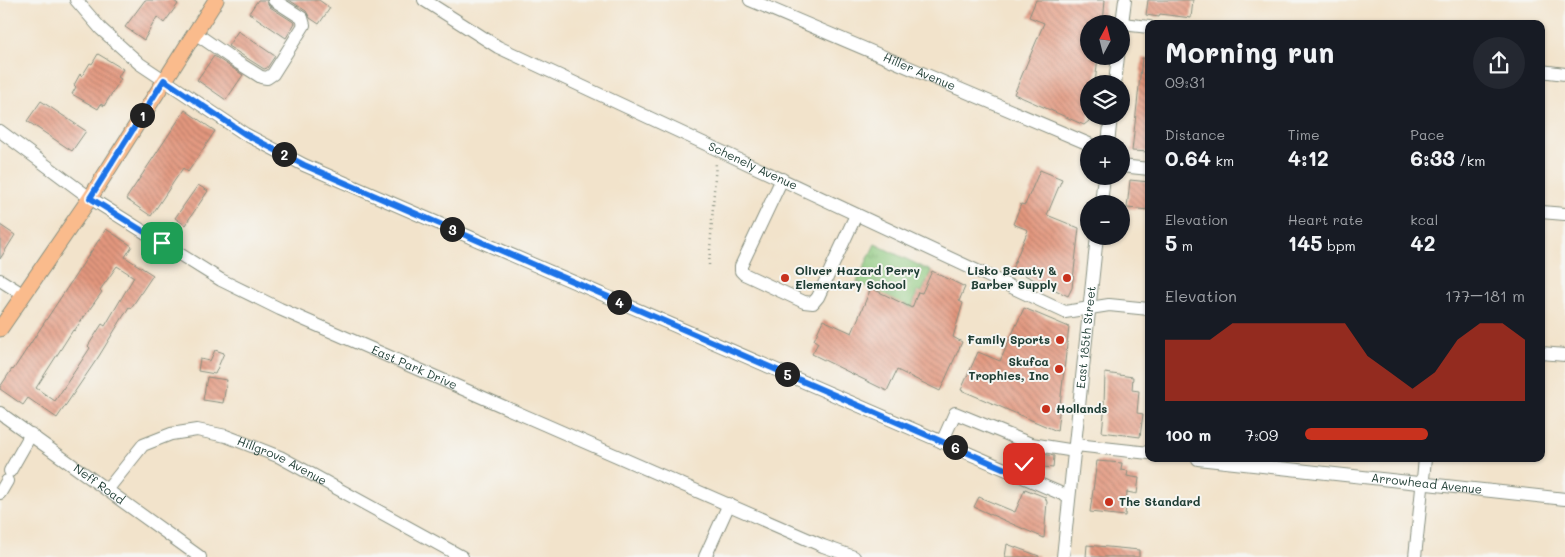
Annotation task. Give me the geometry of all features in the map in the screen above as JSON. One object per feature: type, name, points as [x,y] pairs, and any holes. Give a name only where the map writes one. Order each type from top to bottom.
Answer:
[{"type":"main road","points":[[0,329],[90,198],[216,0]]},
{"type":"street","points":[[76,0],[108,35],[140,64],[245,134],[304,165],[1069,497]]},
{"type":"street","points":[[195,33],[245,67],[266,78],[273,74],[304,25],[302,18],[274,0]]},
{"type":"street","name":"Schenely Avenue","points":[[424,0],[498,47],[1065,312],[1109,305],[1145,309]]},
{"type":"street","name":"Hiller Avenue","points":[[750,0],[1080,140]]},
{"type":"street","points":[[1123,15],[1125,0]]},
{"type":"street","points":[[1130,27],[1145,27]]},
{"type":"street","points":[[1545,72],[1565,74]]},
{"type":"street","name":"East Park Drive","points":[[0,130],[90,198],[221,280],[280,309],[823,546],[854,557]]},
{"type":"street","points":[[1130,167],[1145,169]]},
{"type":"street","points":[[782,179],[742,266],[741,271],[752,278],[804,302],[813,303],[818,297],[856,215]]},
{"type":"street","points":[[1545,212],[1565,214]]},
{"type":"street","name":"East 185th Street","points":[[1063,557],[1096,245]]},
{"type":"street","points":[[0,280],[24,295]]},
{"type":"street","points":[[1545,352],[1565,355]]},
{"type":"street","name":"Neff Road","points":[[0,413],[200,557]]},
{"type":"street","points":[[942,442],[955,413],[1031,444],[1145,453]]},
{"type":"street","name":"Hillgrove Avenue","points":[[107,490],[143,445],[171,434],[197,430],[226,436],[280,457],[462,557]]},
{"type":"street","points":[[0,493],[31,434]]},
{"type":"street","points":[[1019,475],[1031,444]]},
{"type":"street","name":"Arrowhead Avenue","points":[[1225,462],[1565,499]]},
{"type":"street","points":[[1415,557],[1425,462]]},
{"type":"street","points":[[705,557],[729,504]]},
{"type":"path","points":[[708,265],[716,161]]},
{"type":"green space","points":[[875,244],[931,271],[922,292],[917,291],[912,308],[857,282]]},
{"type":"building","points":[[145,0],[173,0],[178,4],[164,23],[157,17],[144,40],[125,27]]},
{"type":"building","points":[[258,0],[266,0],[270,7],[295,23],[286,38],[249,13]]},
{"type":"building","points":[[289,0],[319,0],[330,8],[319,24],[310,18],[306,11]]},
{"type":"building","points":[[1036,0],[1105,0],[1104,15],[1080,15],[1080,65],[1097,65],[1096,75],[1080,75],[1080,123],[1014,94],[1044,23],[1029,17]]},
{"type":"building","points":[[1148,0],[1193,0],[1191,18],[1160,14],[1159,17],[1146,15]]},
{"type":"building","points":[[238,31],[275,56],[267,68],[264,69],[228,46]]},
{"type":"building","points":[[98,54],[123,69],[118,77],[121,79],[104,106],[101,104],[98,109],[72,94],[80,74],[82,76]]},
{"type":"building","points":[[214,56],[243,75],[226,100],[197,80]]},
{"type":"building","points":[[1142,58],[1145,58],[1145,152],[1132,151]]},
{"type":"building","points":[[41,101],[86,131],[72,151],[27,121]]},
{"type":"building","points":[[185,110],[215,131],[188,172],[183,168],[151,216],[126,199]]},
{"type":"building","points":[[1040,170],[1062,179],[1047,215],[1079,228],[1072,288],[1068,296],[1012,269],[1028,230],[1013,224],[1021,204],[1025,205]]},
{"type":"building","points":[[1130,180],[1145,182],[1145,210],[1130,208],[1130,195],[1128,195]]},
{"type":"building","points":[[198,185],[208,191],[185,225],[175,218]]},
{"type":"building","points":[[0,225],[15,235],[0,259]]},
{"type":"building","points":[[106,229],[132,246],[125,257],[153,275],[131,308],[129,307],[57,418],[28,398],[23,405],[0,389]],"holes":[[[117,266],[134,277],[105,326],[102,324],[88,346],[90,348],[55,401],[36,388],[73,330],[102,292],[100,290]]]},
{"type":"building","points":[[932,271],[965,287],[959,301],[963,303],[953,337],[962,342],[940,391],[897,370],[887,391],[812,354],[818,343],[814,340],[823,320],[852,333],[871,288],[912,308],[918,292],[922,293]]},
{"type":"building","points":[[1024,308],[1069,327],[1057,431],[961,390],[978,352],[1000,361]]},
{"type":"building","points":[[215,350],[224,353],[215,374],[198,371],[200,359],[210,361]]},
{"type":"building","points":[[1105,373],[1133,377],[1132,390],[1139,391],[1137,413],[1143,414],[1140,437],[1102,432],[1105,405]]},
{"type":"building","points":[[207,377],[227,380],[223,403],[203,400]]},
{"type":"building","points":[[1036,453],[1054,456],[1053,468],[1033,466]]},
{"type":"building","points":[[1097,461],[1122,463],[1121,470],[1128,471],[1127,476],[1139,478],[1137,494],[1127,492],[1125,516],[1090,512]]},
{"type":"building","points":[[1025,489],[1045,497],[1047,502],[1044,538],[974,507],[979,497],[1015,512]]},
{"type":"building","points":[[1007,544],[1039,556],[1039,557],[1005,557]]},
{"type":"building","points":[[1087,545],[1139,550],[1139,557],[1086,557]]},
{"type":"place","name":"Oliver Hazard Perry Elementary School","points":[[785,278]]},
{"type":"place","name":"Lisko Beauty & Barber Supply","points":[[1067,278]]},
{"type":"place","name":"Family Sports","points":[[1060,340]]},
{"type":"place","name":"Skufca Trophies, Inc","points":[[1059,369]]},
{"type":"place","name":"Hollands","points":[[1046,409]]},
{"type":"place","name":"The Standard","points":[[1109,502]]},
{"type":"route","points":[[162,243],[90,198],[164,80],[245,134],[304,165],[1019,475],[1024,464]]}]
